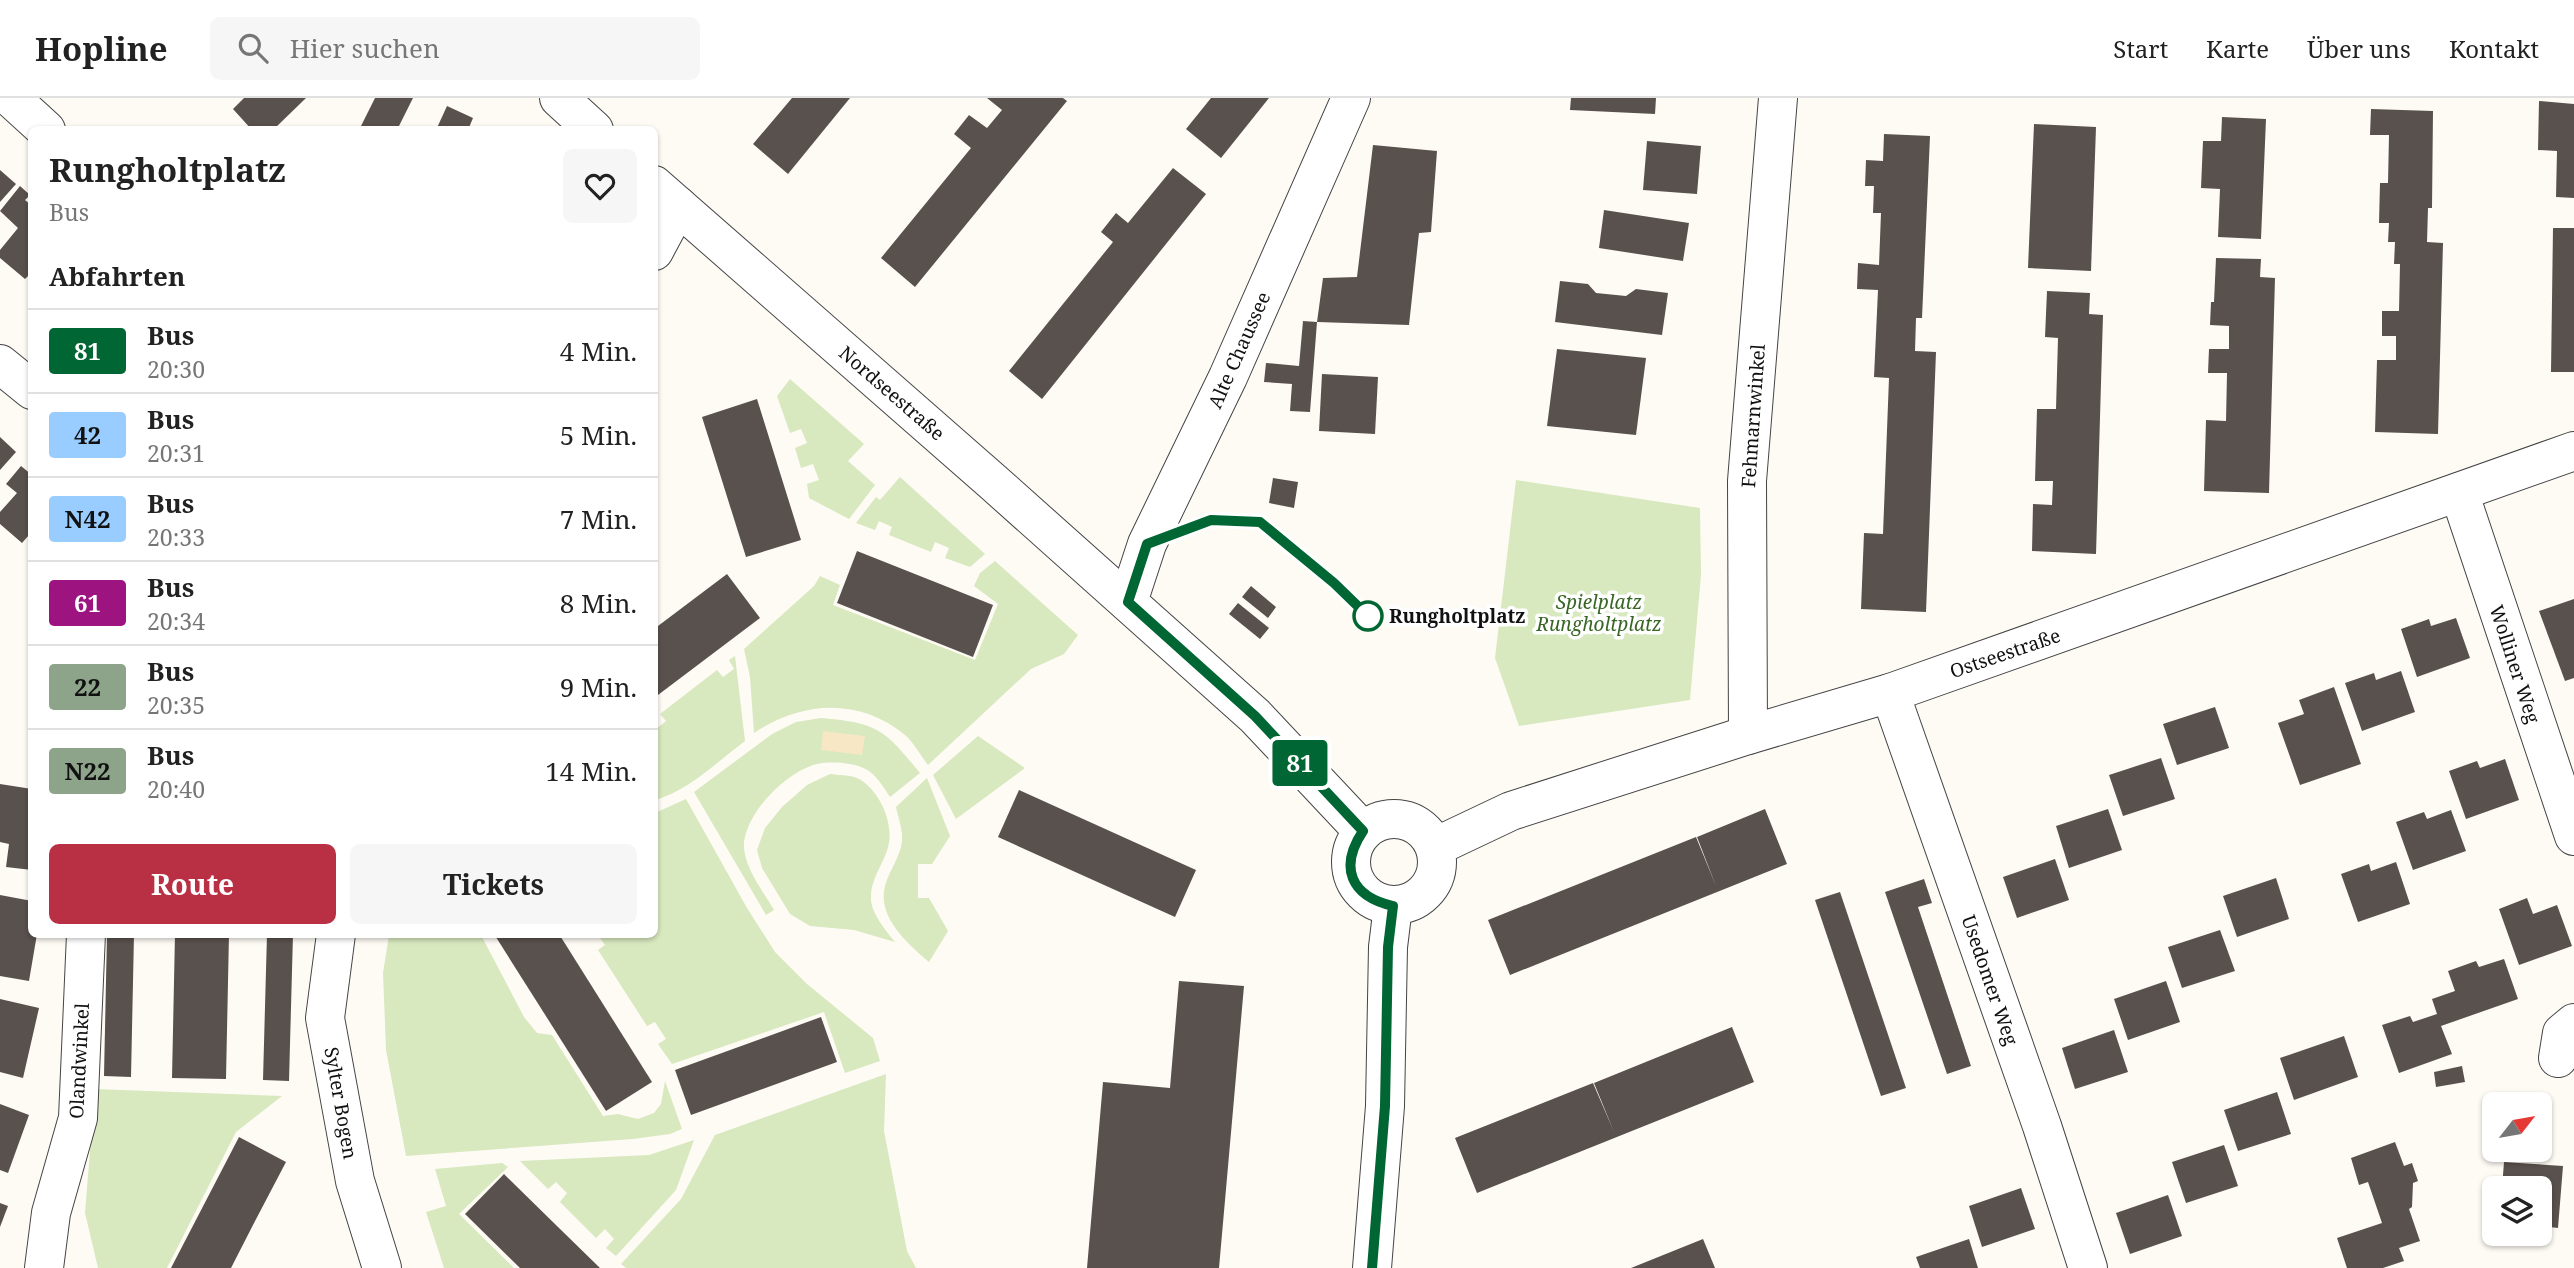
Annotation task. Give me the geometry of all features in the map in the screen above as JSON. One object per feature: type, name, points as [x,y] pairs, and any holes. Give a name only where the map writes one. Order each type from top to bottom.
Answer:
[{"type":"street","points":[[11,98],[42,126]]},
{"type":"street","points":[[559,98],[590,126]]},
{"type":"street","name":"Alte Chaussee","points":[[1128,602],[1147,544],[1228,376],[1351,98]]},
{"type":"street","name":"Fehmarnwinkel","points":[[1748,735],[1747,481],[1778,98]]},
{"type":"street","points":[[658,233],[666,196]]},
{"type":"street","name":"Nordseestraße","points":[[666,196],[1128,602]]},
{"type":"street","points":[[0,364],[28,387]]},
{"type":"street","name":"Ostseestraße","points":[[1435,847],[1511,811],[1748,735],[1890,693],[2574,451]]},
{"type":"street","name":"Wolliner Weg","points":[[2459,492],[2574,836]]},
{"type":"street","points":[[1128,602],[1255,716],[1363,831]]},
{"type":"street","name":"Usedomer Weg","points":[[1890,693],[2042,1126],[2088,1268]]},
{"type":"street","points":[[1395,818],[1411,822],[1426,832],[1435,847],[1437,867],[1429,889],[1414,901],[1393,906],[1373,901],[1356,885],[1350,865],[1352,848],[1363,831],[1379,821],[1395,818]]},
{"type":"street","points":[[1372,1268],[1385,1106],[1388,947],[1393,906]]},
{"type":"street","name":"Olandwinkel","points":[[44,1268],[51,1213],[78,1118],[86,938]]},
{"type":"street","name":"Sylter Bogen","points":[[335,938],[325,1018],[355,1181],[382,1268]]},
{"type":"street","points":[[2558,1058],[2562,1033],[2574,1023]]},
{"type":"green space","points":[[790,379],[864,444],[848,461],[875,485],[849,519],[809,498],[807,484],[819,480],[813,464],[801,468],[795,448],[807,443],[801,429],[790,433],[777,396]]},
{"type":"green space","points":[[900,477],[985,554],[970,567],[945,558],[949,548],[935,542],[931,552],[889,535],[892,527],[879,521],[875,530],[856,523],[876,497],[880,500]]},
{"type":"green space","name":"Spielplatz Rungholtplatz","points":[[1516,480],[1700,508],[1701,575],[1690,700],[1519,726],[1495,658]]},
{"type":"green space","points":[[995,561],[1078,635],[1064,654],[1031,669],[928,765],[905,735],[869,714],[850,709],[830,708],[791,714],[754,733],[750,677],[744,649],[814,586],[820,576],[840,585],[833,605],[975,660],[998,604],[974,586],[980,573]]},
{"type":"green space","points":[[735,656],[745,741],[691,783],[658,799],[658,728],[666,721],[660,714],[717,670],[723,677],[734,669],[729,660]]},
{"type":"green space","points":[[821,718],[855,723],[878,731],[897,747],[920,773],[890,797],[870,772],[844,763],[813,765],[779,786],[752,818],[744,842],[746,860],[774,910],[766,915],[694,792],[772,734],[796,722]]},
{"type":"green space","points":[[978,736],[1025,768],[956,819],[933,775]]},
{"type":"green space","points":[[830,774],[854,777],[865,783],[877,797],[886,815],[889,843],[875,877],[871,900],[877,917],[895,942],[854,930],[810,926],[790,914],[762,868],[757,850],[765,828],[782,807],[807,785]]},
{"type":"green space","points":[[927,778],[950,836],[932,864],[918,864],[918,898],[929,898],[948,931],[929,962],[894,926],[884,904],[887,880],[902,845],[896,807]]},
{"type":"green space","points":[[686,799],[775,952],[807,984],[873,1038],[880,1061],[845,1073],[824,1012],[672,1064],[658,1044],[666,1039],[655,1022],[647,1026],[598,950],[605,945],[600,938],[658,938],[658,812]]},
{"type":"green space","points":[[389,938],[483,938],[524,1017],[537,1033],[552,1035],[603,1116],[618,1114],[638,1119],[654,1113],[661,1104],[665,1081],[682,1129],[670,1134],[633,1139],[406,1156],[386,1050],[383,973]]},
{"type":"green space","points":[[886,1074],[884,1131],[907,1251],[916,1268],[626,1268],[621,1264],[681,1199],[715,1135]]},
{"type":"green space","points":[[95,1089],[282,1096],[236,1132],[167,1268],[98,1268],[85,1213]]},
{"type":"green space","points":[[694,1140],[676,1190],[616,1256],[606,1248],[614,1239],[605,1229],[596,1238],[560,1202],[567,1193],[556,1182],[548,1189],[520,1161],[649,1155]]},
{"type":"green space","points":[[502,1163],[508,1167],[459,1214],[514,1268],[444,1268],[426,1212],[446,1206],[435,1169]]},
{"type":"sand","points":[[823,731],[865,736],[862,755],[821,750]]},
{"type":"building","points":[[244,98],[306,98],[277,126],[248,126],[233,109]]},
{"type":"building","points":[[375,98],[413,98],[399,126],[361,126]]},
{"type":"building","points":[[792,98],[850,98],[788,174],[753,144]]},
{"type":"building","points":[[987,98],[1063,98],[1067,101],[915,287],[881,258],[971,148],[954,134],[969,115],[987,128],[1002,110]]},
{"type":"building","points":[[1211,98],[1269,98],[1221,158],[1186,129]]},
{"type":"building","points":[[1571,98],[1656,98],[1655,114],[1570,110]]},
{"type":"building","points":[[2539,101],[2574,104],[2574,198],[2556,197],[2557,151],[2538,150]]},
{"type":"building","points":[[447,106],[473,118],[470,126],[438,126]]},
{"type":"building","points":[[2371,109],[2433,111],[2432,208],[2428,208],[2427,242],[2443,243],[2438,434],[2375,432],[2377,360],[2396,360],[2396,336],[2382,336],[2382,311],[2399,311],[2400,264],[2394,264],[2395,242],[2388,242],[2389,223],[2379,223],[2380,183],[2388,183],[2389,135],[2370,135]]},
{"type":"building","points":[[2222,117],[2266,119],[2261,239],[2218,237],[2220,189],[2201,188],[2203,141],[2221,141]]},
{"type":"building","points":[[2034,124],[2096,127],[2091,271],[2028,268]]},
{"type":"building","points":[[1884,134],[1930,136],[1922,318],[1916,318],[1915,351],[1936,352],[1926,612],[1861,609],[1864,533],[1883,534],[1889,378],[1874,377],[1878,290],[1857,289],[1858,263],[1879,265],[1881,213],[1873,213],[1874,186],[1865,186],[1866,160],[1883,161]]},
{"type":"building","points":[[1647,141],[1701,146],[1697,194],[1643,190]]},
{"type":"building","points":[[1373,145],[1437,151],[1431,232],[1419,233],[1409,325],[1317,322],[1323,278],[1357,277]]},
{"type":"building","points":[[1173,168],[1206,194],[1042,399],[1009,371],[1113,242],[1101,232],[1116,213],[1128,223]]},
{"type":"building","points":[[0,170],[16,184],[0,202]]},
{"type":"building","points":[[20,186],[28,193],[25,200],[28,203],[28,276],[25,279],[0,258],[0,250],[18,228],[0,211]]},
{"type":"building","points":[[1604,210],[1689,223],[1683,261],[1599,248]]},
{"type":"building","points":[[2553,228],[2574,228],[2574,372],[2551,372]]},
{"type":"building","points":[[2216,258],[2261,259],[2260,277],[2275,278],[2269,493],[2204,491],[2206,420],[2226,421],[2227,373],[2208,373],[2209,349],[2229,349],[2229,326],[2210,325]]},
{"type":"building","points":[[1560,281],[1588,284],[1596,293],[1626,296],[1636,289],[1668,293],[1662,335],[1555,322]]},
{"type":"building","points":[[2047,291],[2090,293],[2089,314],[2103,315],[2096,554],[2032,551],[2033,504],[2052,505],[2053,481],[2035,481],[2037,409],[2056,409],[2058,338],[2045,337]]},
{"type":"building","points":[[1303,321],[1317,322],[1310,412],[1290,411],[1292,384],[1264,382],[1266,363],[1299,366]]},
{"type":"building","points":[[1557,349],[1646,358],[1636,435],[1547,426]]},
{"type":"building","points":[[1322,374],[1378,377],[1375,434],[1319,431]]},
{"type":"building","points":[[757,399],[801,540],[746,557],[702,417]]},
{"type":"building","points":[[0,437],[16,452],[0,470]]},
{"type":"building","points":[[21,466],[28,472],[28,536],[22,543],[0,524],[0,512],[17,493],[6,484]]},
{"type":"building","points":[[1273,478],[1298,482],[1294,508],[1269,503]]},
{"type":"building","points":[[857,551],[993,605],[973,657],[837,603]]},
{"type":"building","points":[[727,574],[760,618],[658,695],[658,626]]},
{"type":"building","points":[[1251,586],[1276,607],[1268,618],[1242,597]]},
{"type":"building","points":[[2574,599],[2574,678],[2565,681],[2539,611]]},
{"type":"building","points":[[1238,603],[1269,628],[1260,639],[1229,614]]},
{"type":"building","points":[[2456,618],[2470,658],[2417,677],[2401,629],[2429,619],[2431,626]]},
{"type":"building","points":[[2401,671],[2415,712],[2362,731],[2345,683],[2374,673],[2376,680]]},
{"type":"building","points":[[2334,687],[2361,764],[2300,785],[2278,723],[2304,714],[2299,700]]},
{"type":"building","points":[[2215,707],[2229,748],[2177,765],[2163,724]]},
{"type":"building","points":[[2161,758],[2175,799],[2123,816],[2109,775]]},
{"type":"building","points":[[2505,759],[2519,800],[2466,819],[2449,771],[2477,761],[2480,768]]},
{"type":"building","points":[[0,784],[28,788],[28,870],[6,867],[9,844],[0,842]]},
{"type":"building","points":[[1019,790],[1196,870],[1175,917],[998,837]]},
{"type":"building","points":[[1765,809],[1787,864],[1510,975],[1488,920],[1696,837],[1716,886],[1697,837]]},
{"type":"building","points":[[2108,809],[2122,850],[2069,868],[2056,826]]},
{"type":"building","points":[[2451,810],[2466,851],[2413,870],[2396,822],[2424,812],[2427,819]]},
{"type":"building","points":[[2055,859],[2069,900],[2017,918],[2003,877]]},
{"type":"building","points":[[2396,862],[2410,904],[2358,922],[2341,874],[2369,864],[2371,871]]},
{"type":"building","points":[[2276,878],[2289,919],[2237,937],[2223,896]]},
{"type":"building","points":[[1924,879],[1932,903],[1918,907],[1971,1066],[1947,1074],[1885,892]]},
{"type":"building","points":[[1840,892],[1906,1088],[1881,1096],[1815,900]]},
{"type":"building","points":[[0,895],[28,900],[28,938],[36,938],[29,981],[0,976]]},
{"type":"building","points":[[2527,898],[2533,914],[2557,905],[2572,946],[2519,965],[2499,909]]},
{"type":"building","points":[[2220,930],[2235,971],[2182,988],[2168,947]]},
{"type":"building","points":[[107,938],[134,938],[131,1077],[104,1076]]},
{"type":"building","points":[[175,938],[229,938],[226,1079],[172,1078]]},
{"type":"building","points":[[267,938],[293,938],[289,1081],[263,1080]]},
{"type":"building","points":[[497,938],[562,938],[652,1082],[606,1111]]},
{"type":"building","points":[[2504,959],[2518,999],[2441,1026],[2452,1054],[2399,1073],[2382,1025],[2410,1016],[2413,1022],[2437,1014],[2432,999],[2455,991],[2448,971],[2476,961],[2479,967]]},
{"type":"building","points":[[1179,981],[1244,986],[1219,1268],[1087,1268],[1103,1082],[1170,1088]]},
{"type":"building","points":[[2166,981],[2180,1022],[2128,1040],[2114,999]]},
{"type":"building","points":[[0,999],[39,1008],[23,1078],[0,1072]]},
{"type":"building","points":[[821,1017],[837,1062],[691,1115],[675,1070]]},
{"type":"building","points":[[1732,1027],[1754,1082],[1477,1193],[1455,1138],[1593,1083],[1614,1132],[1594,1083]]},
{"type":"building","points":[[2114,1030],[2128,1072],[2075,1089],[2062,1048]]},
{"type":"building","points":[[2344,1036],[2358,1077],[2294,1100],[2280,1058]]},
{"type":"building","points":[[2462,1066],[2465,1082],[2436,1087],[2434,1072]]},
{"type":"building","points":[[2277,1092],[2291,1134],[2238,1151],[2224,1110]]},
{"type":"building","points":[[0,1104],[29,1115],[8,1173],[0,1170]]},
{"type":"building","points":[[239,1137],[286,1162],[231,1268],[171,1268]]},
{"type":"building","points":[[2395,1142],[2404,1166],[2412,1163],[2418,1181],[2413,1183],[2412,1207],[2409,1209],[2420,1241],[2399,1248],[2404,1261],[2383,1268],[2347,1268],[2337,1238],[2382,1223],[2368,1182],[2359,1185],[2351,1158]]},
{"type":"building","points":[[2224,1145],[2238,1186],[2186,1203],[2172,1162]]},
{"type":"building","points":[[2504,1162],[2563,1166],[2558,1228],[2552,1227],[2552,1176],[2503,1176]]},
{"type":"building","points":[[504,1174],[600,1268],[520,1268],[465,1214]]},
{"type":"building","points":[[2021,1188],[2035,1229],[1982,1247],[1969,1206]]},
{"type":"building","points":[[2168,1195],[2182,1236],[2130,1254],[2116,1213]]},
{"type":"building","points":[[0,1203],[8,1206],[0,1227]]},
{"type":"building","points":[[1703,1239],[1715,1268],[1631,1268]]},
{"type":"building","points":[[1969,1239],[1978,1268],[1920,1268],[1916,1257]]},
{"type":"bus line","name":"81","points":[[1369,617],[1334,583],[1260,522],[1211,520],[1147,544],[1128,602],[1255,716],[1363,831],[1352,848],[1350,865],[1356,885],[1373,901],[1393,906],[1388,947],[1385,1106],[1372,1268]]},
{"type":"place","name":"Rungholtplatz","points":[[1368,616]]}]
